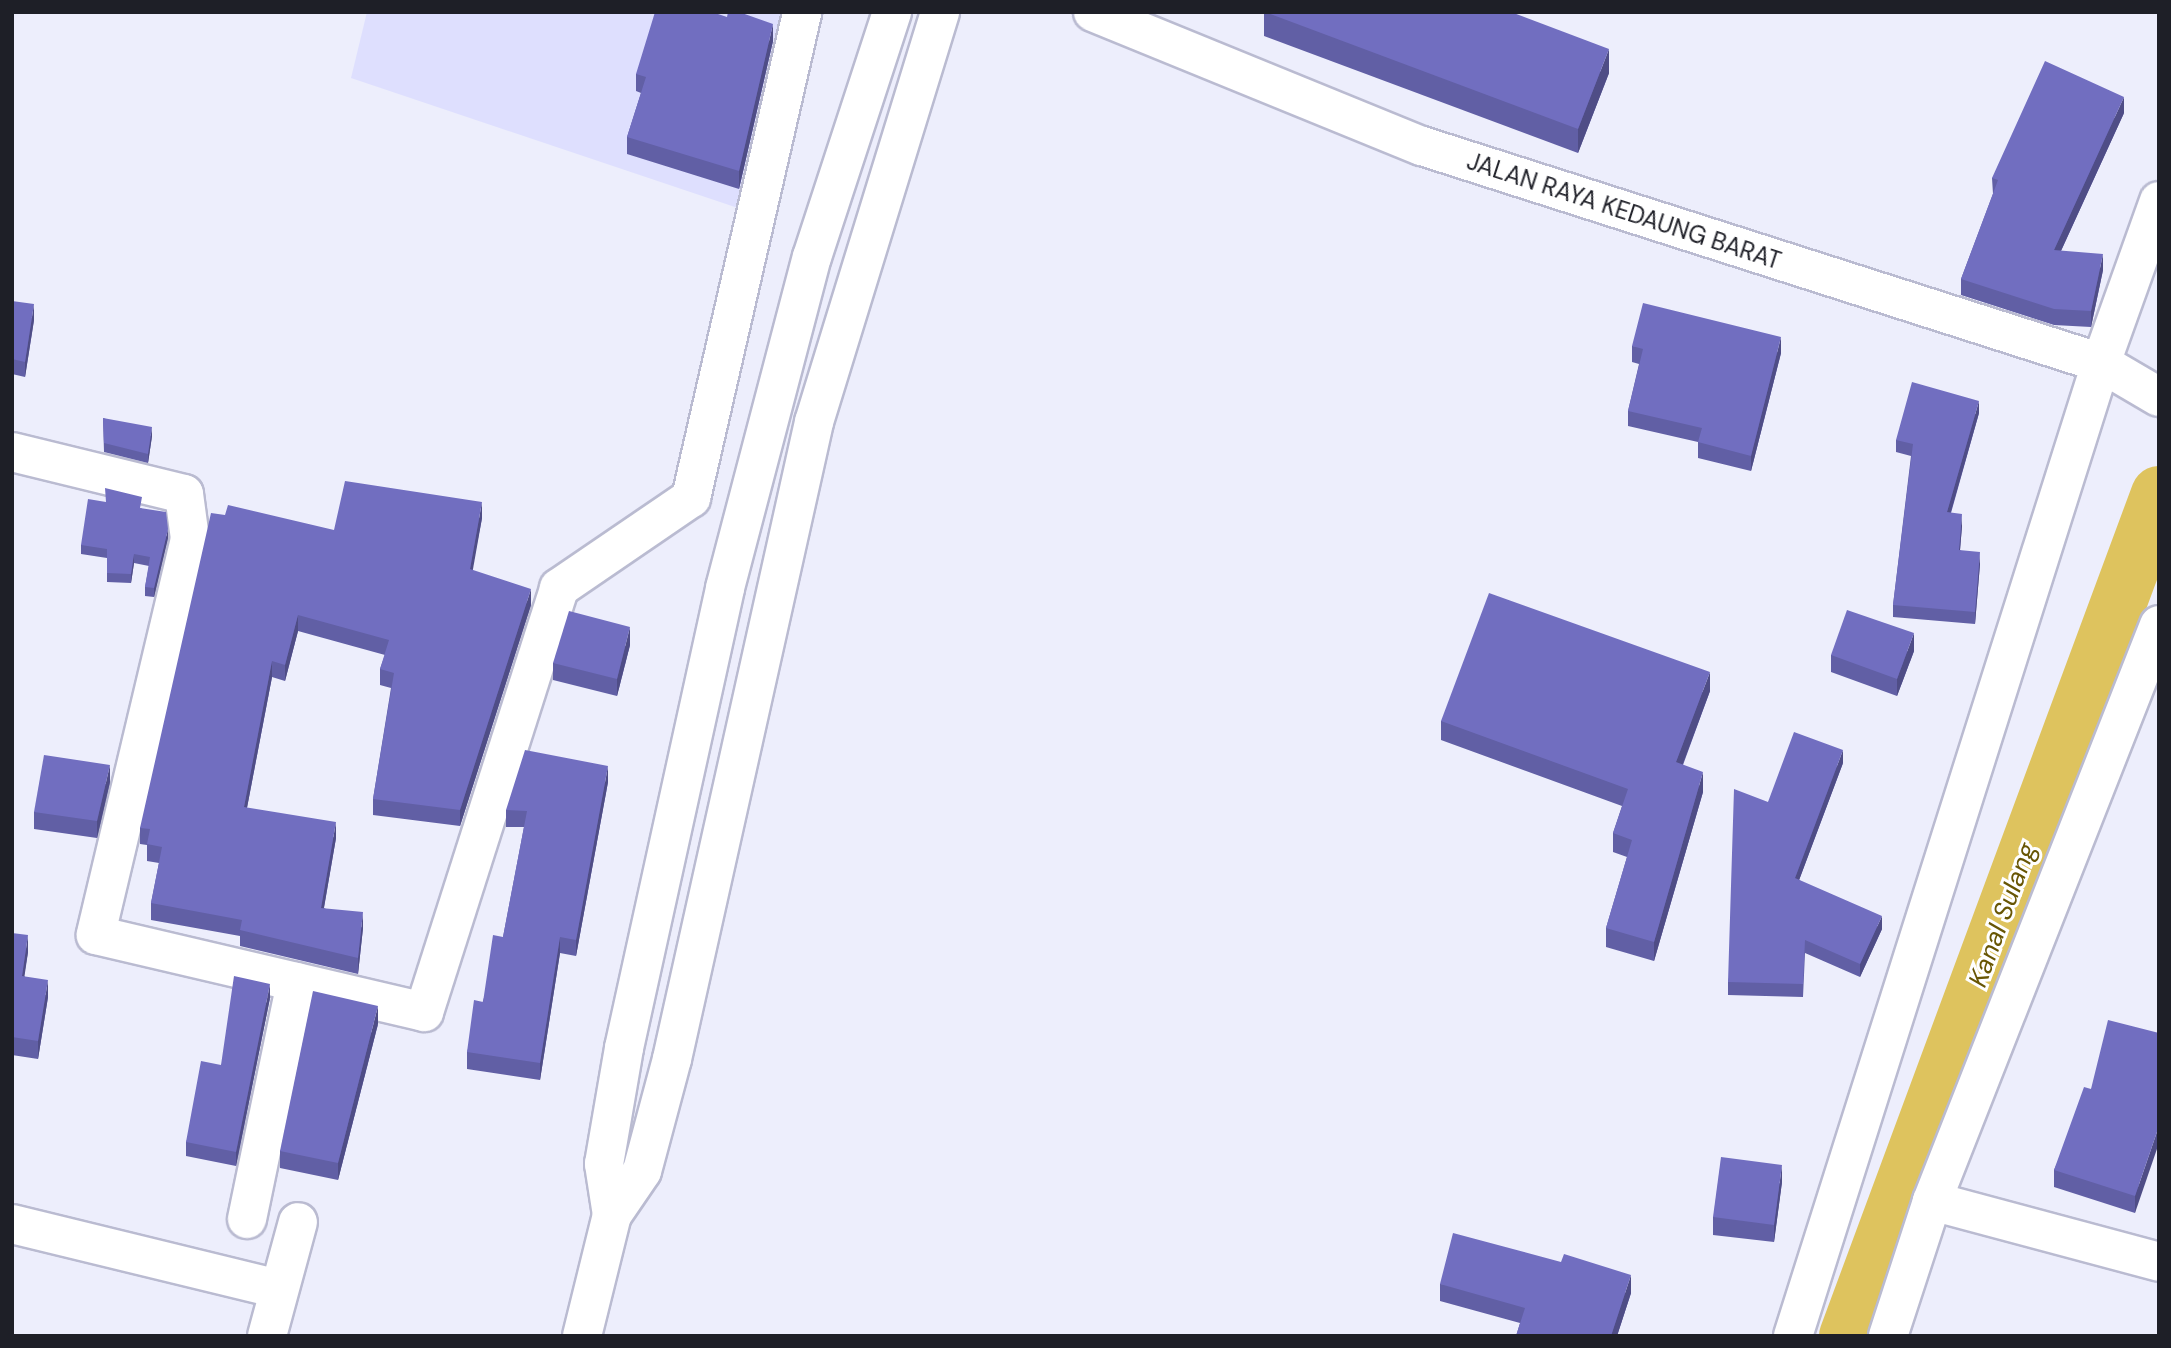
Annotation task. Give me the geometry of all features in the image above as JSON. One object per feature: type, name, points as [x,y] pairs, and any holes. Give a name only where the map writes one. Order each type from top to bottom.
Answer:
[{"type":"street","points":[[12,452],[184,494],[190,539],[96,935],[425,1012],[559,589],[691,498],[802,12]]},
{"type":"street","points":[[582,1336],[612,1215],[642,1171],[672,1059],[814,422],[940,12]]},
{"type":"street","name":"JALAN RAYA KEDAUNG BARAT","points":[[1093,12],[1422,146],[2101,363],[2159,397]]},
{"type":"street","points":[[612,1215],[604,1164],[624,1048],[725,588],[812,257],[887,29],[925,60]]},
{"type":"street","points":[[1793,1336],[2101,363],[2159,201]]},
{"type":"street","points":[[725,588],[775,596]]},
{"type":"street","points":[[1888,1336],[1931,1202],[2159,625]]},
{"type":"street","points":[[247,1219],[296,982]]},
{"type":"street","points":[[1931,1202],[2159,1262]]},
{"type":"street","points":[[267,1336],[298,1222]]},
{"type":"street","points":[[12,1224],[278,1289]]},
{"type":"shaded area","points":[[367,12],[815,12],[768,218],[351,78]]},
{"type":"building","points":[[655,12],[712,12],[727,17],[728,12],[739,12],[773,24],[739,171],[627,137],[646,77],[636,74]]},
{"type":"building","points":[[1265,12],[1511,12],[1609,49],[1578,129]]},
{"type":"building","points":[[2045,61],[2124,97],[2054,250],[2103,254],[2091,311],[2054,309],[1961,279],[1998,180],[1992,178]]},
{"type":"building","points":[[12,301],[34,304],[25,362],[12,359]]},
{"type":"building","points":[[1643,303],[1781,337],[1751,456],[1698,442],[1702,428],[1628,411],[1643,349],[1632,346]]},
{"type":"building","points":[[1912,382],[1979,401],[1947,512],[1962,514],[1959,550],[1980,552],[1975,612],[1893,605],[1913,444],[1896,440]]},
{"type":"building","points":[[103,418],[152,427],[148,454],[104,443]]},
{"type":"building","points":[[345,481],[482,502],[470,569],[531,589],[460,810],[373,799],[394,673],[380,669],[389,640],[298,615],[285,665],[272,661],[244,807],[336,822],[321,908],[363,912],[358,958],[240,930],[242,920],[151,903],[162,847],[147,844],[150,829],[140,828],[211,513],[225,515],[228,505],[334,530]]},
{"type":"building","points":[[105,488],[142,497],[140,508],[166,512],[168,529],[154,588],[145,587],[150,557],[134,554],[131,574],[107,573],[107,549],[81,545],[88,499],[106,502]]},
{"type":"building","points":[[1489,593],[1710,672],[1676,762],[1703,772],[1654,942],[1606,928],[1632,840],[1613,833],[1628,789],[1441,721]]},
{"type":"building","points":[[1847,610],[1914,633],[1897,679],[1831,655]]},
{"type":"building","points":[[569,611],[630,627],[617,679],[553,663]]},
{"type":"building","points":[[1794,732],[1843,750],[1795,878],[1882,916],[1860,964],[1805,940],[1803,984],[1728,982],[1734,789],[1768,802]]},
{"type":"building","points":[[525,750],[608,766],[576,940],[560,937],[540,1063],[467,1052],[474,1000],[483,1002],[493,935],[503,937],[527,811],[506,810]]},
{"type":"building","points":[[44,755],[110,765],[97,821],[34,812]]},
{"type":"building","points":[[12,933],[28,935],[22,976],[48,980],[38,1041],[12,1037]]},
{"type":"building","points":[[234,976],[270,984],[236,1152],[186,1142],[201,1061],[221,1065]]},
{"type":"building","points":[[313,991],[378,1006],[338,1163],[280,1151]]},
{"type":"building","points":[[2108,1020],[2159,1033],[2159,1126],[2135,1196],[2054,1170],[2084,1087],[2091,1089]]},
{"type":"building","points":[[1721,1157],[1782,1165],[1774,1225],[1713,1217]]},
{"type":"building","points":[[1453,1233],[1561,1262],[1564,1254],[1631,1275],[1611,1336],[1516,1336],[1525,1308],[1440,1284]]},
{"type":"waterway","name":"Kanal Sulang","points":[[1847,1336],[2159,494]]}]
